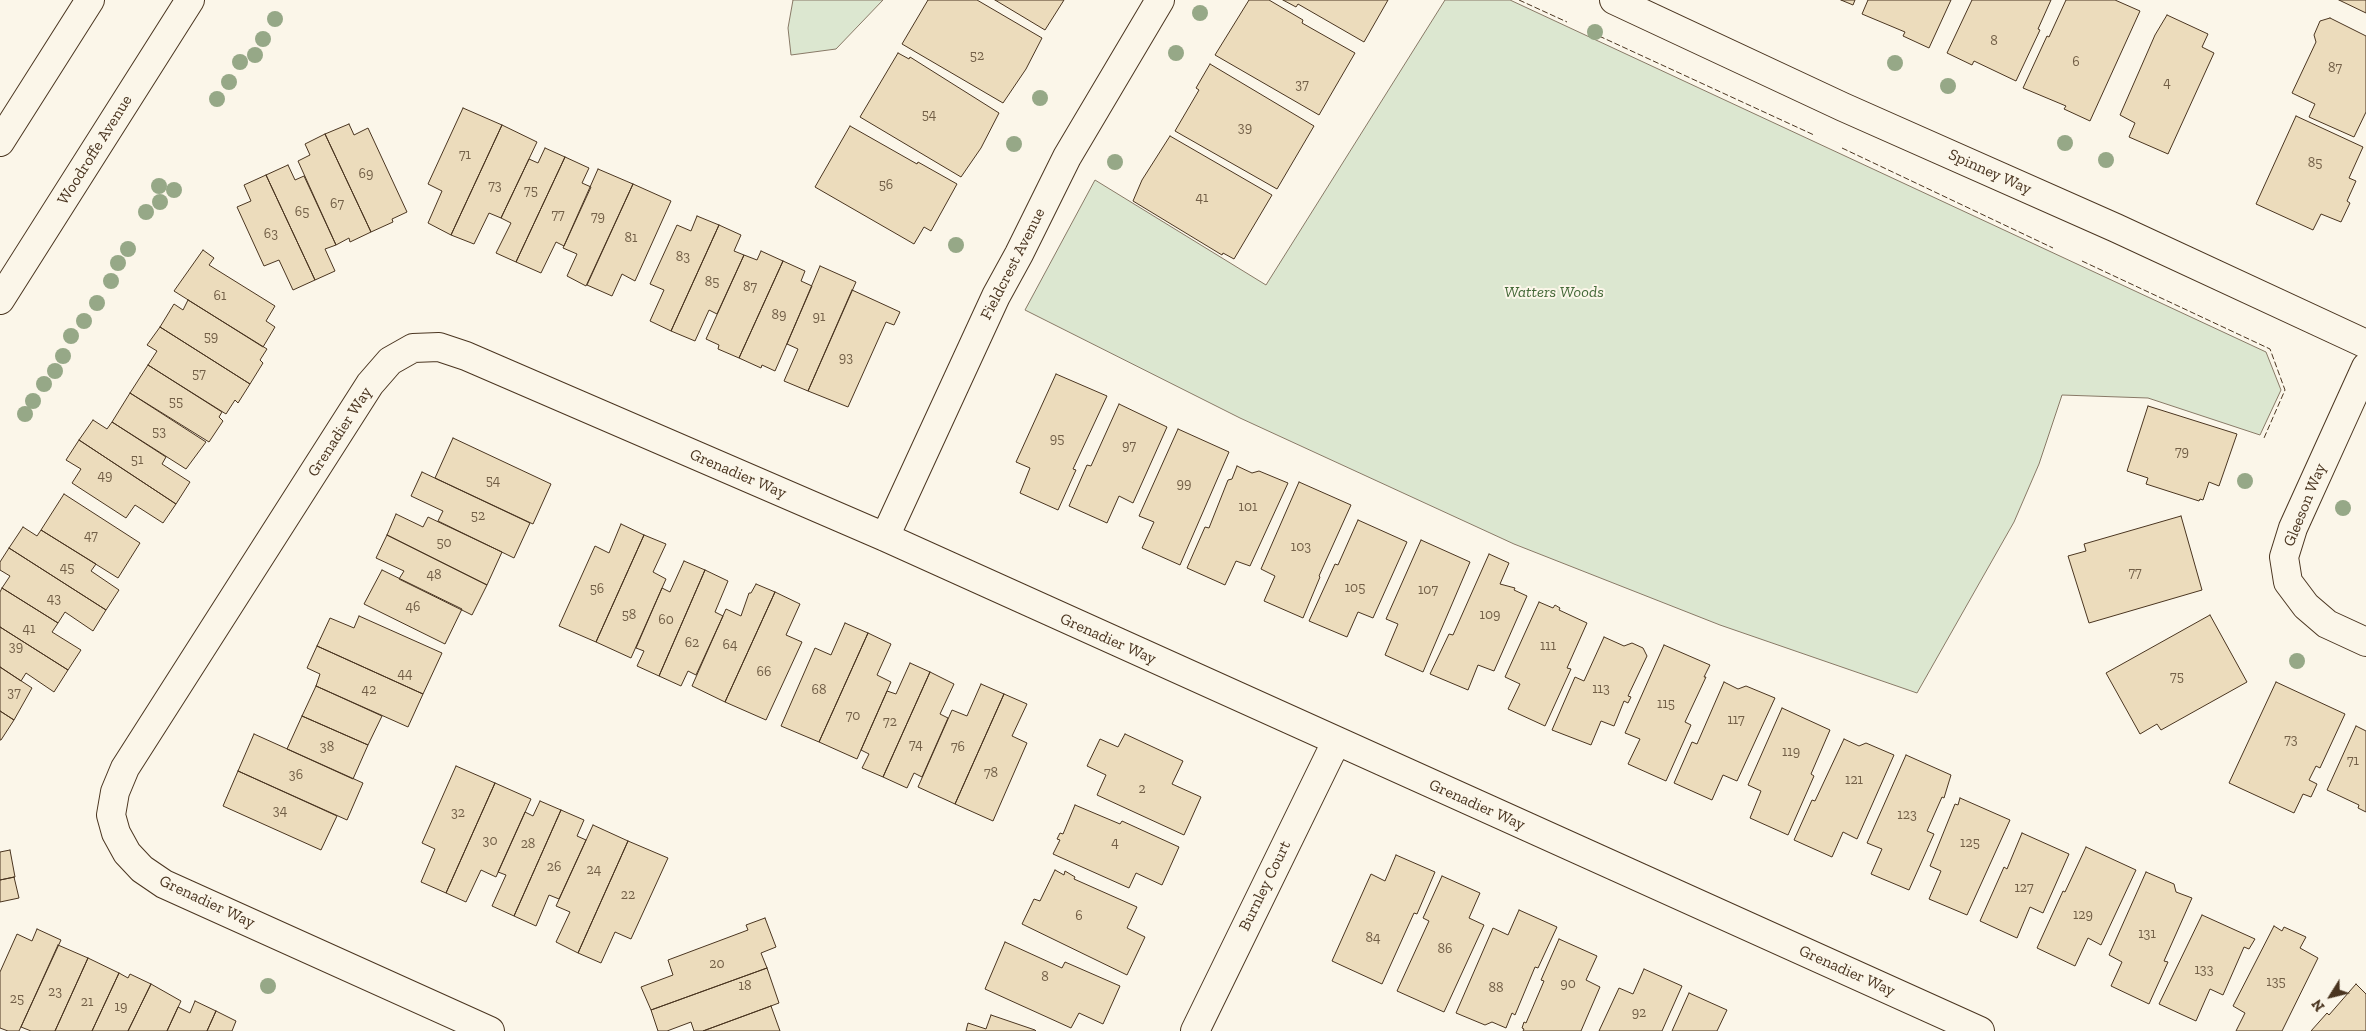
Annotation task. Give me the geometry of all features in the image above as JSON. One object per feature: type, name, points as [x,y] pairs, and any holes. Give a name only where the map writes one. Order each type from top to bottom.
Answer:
[{"type":"street","points":[[0,142],[90,0]]},
{"type":"street","name":"Woodroffe Avenue","points":[[0,300],[190,0]]},
{"type":"street","name":"Fieldcrest Avenue","points":[[885,537],[996,296],[1067,157],[1160,0]]},
{"type":"street","name":"Spinney Way","points":[[1614,0],[1843,107],[2116,228],[2366,344]]},
{"type":"street","name":"Grenadier Way","points":[[490,1031],[164,884],[142,869],[127,853],[116,833],[111,815],[115,792],[125,768],[370,384],[390,361],[413,348],[438,347],[475,360],[885,537],[1980,1031]]},
{"type":"street","name":"Gleeson Way","points":[[2366,367],[2297,520],[2284,557],[2288,582],[2306,606],[2327,624],[2366,642]]},
{"type":"street","name":"Burnley Court","points":[[1195,1031],[1336,742]]},
{"type":"green space","points":[[793,0],[883,0],[836,49],[791,55],[788,28]]},
{"type":"green space","name":"Watters Woods","points":[[1445,0],[1510,0],[2266,352],[2281,390],[2260,435],[2148,398],[2062,395],[2039,464],[2014,522],[1917,693],[1720,625],[1514,544],[1240,418],[1025,310],[1095,180],[1266,285]]},
{"type":"building","points":[[928,0],[977,0],[1042,38],[1026,69],[1003,103],[902,44]]},
{"type":"building","points":[[995,0],[1064,0],[1045,30]]},
{"type":"building","points":[[1249,0],[1269,0],[1303,20],[1302,23],[1355,53],[1319,115],[1215,55]]},
{"type":"building","points":[[1283,0],[1388,0],[1364,42],[1298,4],[1296,7]]},
{"type":"building","points":[[1841,0],[1855,0],[1853,5]]},
{"type":"building","points":[[1868,0],[1951,0],[1929,48],[1903,36],[1905,32],[1862,14]]},
{"type":"building","points":[[1972,0],[2051,0],[2038,29],[2040,30],[2016,81],[1974,61],[1972,65],[1947,53]]},
{"type":"building","points":[[2066,0],[2115,0],[2140,11],[2090,121],[2064,109],[2066,106],[2023,88]]},
{"type":"building","points":[[2339,0],[2366,0],[2366,13]]},
{"type":"building","points":[[2167,15],[2208,34],[2202,47],[2214,53],[2168,154],[2129,137],[2135,123],[2120,115],[2155,35]]},
{"type":"building","points":[[2330,18],[2366,36],[2366,112],[2354,137],[2309,117],[2315,104],[2292,93],[2316,42],[2314,35],[2320,21]]},
{"type":"building","points":[[898,53],[909,59],[910,57],[999,113],[981,148],[961,177],[860,117]]},
{"type":"building","points":[[1210,64],[1314,126],[1277,189],[1175,131],[1199,90],[1196,88]]},
{"type":"building","points":[[463,108],[502,125],[451,235],[428,223],[442,191],[428,184]]},
{"type":"building","points":[[2296,116],[2363,147],[2349,178],[2356,181],[2347,201],[2350,203],[2341,222],[2321,214],[2313,230],[2256,204]]},
{"type":"building","points":[[349,124],[354,135],[368,128],[407,212],[392,219],[393,222],[371,232],[325,134]]},
{"type":"building","points":[[502,125],[537,142],[501,218],[489,213],[474,244],[451,235]]},
{"type":"building","points":[[850,126],[957,184],[931,231],[924,227],[914,244],[815,187]]},
{"type":"building","points":[[325,134],[371,232],[350,242],[349,238],[336,245],[298,161],[310,155],[305,144]]},
{"type":"building","points":[[1170,136],[1272,195],[1234,259],[1223,253],[1222,255],[1133,201],[1142,180]]},
{"type":"building","points":[[545,148],[565,157],[516,262],[496,253],[511,223],[501,218],[529,159],[538,163]]},
{"type":"building","points":[[565,157],[589,168],[582,183],[591,187],[564,246],[556,242],[541,273],[516,262]]},
{"type":"building","points":[[288,165],[295,180],[304,176],[336,245],[325,249],[335,271],[315,280],[266,175]]},
{"type":"building","points":[[598,169],[633,184],[586,286],[567,276],[577,254],[563,248]]},
{"type":"building","points":[[266,175],[315,280],[293,290],[279,260],[264,266],[237,207],[251,201],[244,185]]},
{"type":"building","points":[[633,184],[671,201],[635,281],[622,274],[612,296],[587,285]]},
{"type":"building","points":[[697,216],[719,225],[671,331],[650,321],[664,290],[650,284],[677,225],[691,231]]},
{"type":"building","points":[[719,225],[741,235],[734,251],[744,255],[717,314],[709,310],[695,341],[671,331]]},
{"type":"building","points":[[203,250],[214,258],[209,265],[275,306],[266,321],[275,327],[263,347],[174,291]]},
{"type":"building","points":[[761,251],[783,261],[739,358],[718,349],[719,345],[706,339],[744,255],[757,260]]},
{"type":"building","points":[[783,261],[805,271],[801,281],[812,286],[775,371],[762,365],[761,368],[739,358]]},
{"type":"building","points":[[820,266],[856,282],[808,391],[784,381],[798,349],[787,344]]},
{"type":"building","points":[[852,290],[900,312],[894,325],[886,322],[848,407],[808,391]]},
{"type":"building","points":[[188,300],[267,349],[260,360],[263,363],[250,384],[160,327],[174,304],[183,310]]},
{"type":"building","points":[[160,327],[250,384],[238,403],[235,400],[226,414],[148,365],[157,351],[147,345]]},
{"type":"building","points":[[148,365],[222,412],[219,417],[223,421],[209,442],[130,393]]},
{"type":"building","points":[[1056,374],[1107,396],[1073,469],[1076,470],[1058,510],[1020,493],[1030,468],[1016,462]]},
{"type":"building","points":[[130,393],[206,442],[186,469],[112,422]]},
{"type":"building","points":[[1119,404],[1167,427],[1133,503],[1119,496],[1107,523],[1069,506],[1087,465],[1091,466]]},
{"type":"building","points":[[2148,406],[2237,434],[2219,486],[2209,482],[2203,500],[2200,499],[2199,501],[2146,484],[2148,478],[2127,471]]},
{"type":"building","points":[[93,420],[107,429],[112,422],[166,457],[162,464],[190,482],[176,504],[79,440]]},
{"type":"building","points":[[1178,429],[1229,452],[1180,565],[1142,548],[1154,522],[1139,516]]},
{"type":"building","points":[[453,438],[551,484],[533,524],[435,478]]},
{"type":"building","points":[[79,440],[176,504],[163,523],[135,505],[126,518],[72,483],[81,469],[66,460]]},
{"type":"building","points":[[1237,466],[1252,473],[1259,471],[1288,483],[1250,566],[1236,561],[1225,585],[1187,568],[1205,527],[1209,528],[1228,480],[1232,479]]},
{"type":"building","points":[[422,472],[530,523],[514,558],[438,521],[443,511],[411,496]]},
{"type":"building","points":[[1299,482],[1351,505],[1319,576],[1303,618],[1264,601],[1275,576],[1261,569]]},
{"type":"building","points":[[64,494],[140,543],[118,578],[41,530]]},
{"type":"building","points":[[396,514],[423,527],[428,517],[502,552],[487,585],[387,535]]},
{"type":"building","points":[[2181,516],[2202,590],[2089,623],[2068,556],[2086,551],[2084,544]]},
{"type":"building","points":[[1358,520],[1407,542],[1373,618],[1358,612],[1347,637],[1309,621],[1335,564],[1338,565]]},
{"type":"building","points":[[621,524],[644,535],[596,642],[559,626],[595,546],[609,553]]},
{"type":"building","points":[[23,527],[37,536],[41,530],[96,564],[91,571],[119,590],[106,610],[9,548]]},
{"type":"building","points":[[387,535],[487,585],[472,615],[399,579],[404,571],[376,558]]},
{"type":"building","points":[[644,535],[666,544],[653,572],[666,579],[631,658],[596,642]]},
{"type":"building","points":[[1421,540],[1470,562],[1423,672],[1385,655],[1398,624],[1386,619]]},
{"type":"building","points":[[9,548],[106,610],[93,631],[65,612],[58,623],[2,588],[10,576],[0,570],[0,562]]},
{"type":"building","points":[[1489,554],[1509,563],[1500,584],[1515,588],[1514,590],[1527,596],[1494,671],[1478,665],[1468,690],[1430,674],[1449,634],[1453,635]]},
{"type":"building","points":[[684,561],[705,570],[659,676],[637,666],[644,651],[636,648],[662,588],[670,592]]},
{"type":"building","points":[[382,570],[462,609],[445,644],[364,604]]},
{"type":"building","points":[[705,570],[728,581],[715,612],[723,616],[696,675],[688,671],[681,686],[659,676]]},
{"type":"building","points":[[756,584],[775,592],[725,702],[692,686],[726,609],[741,616],[749,593],[751,593]]},
{"type":"building","points":[[2,588],[58,623],[52,632],[81,650],[68,670],[0,627],[0,592]]},
{"type":"building","points":[[775,592],[800,604],[786,635],[802,642],[766,720],[725,702]]},
{"type":"building","points":[[1539,602],[1553,608],[1555,605],[1560,608],[1559,610],[1587,623],[1567,668],[1571,669],[1545,726],[1508,709],[1520,684],[1505,677]]},
{"type":"building","points":[[2210,615],[2247,682],[2161,730],[2157,724],[2140,734],[2106,673]]},
{"type":"building","points":[[359,616],[442,653],[423,694],[317,646],[330,618],[354,628]]},
{"type":"building","points":[[845,623],[868,633],[819,742],[781,726],[815,648],[831,655]]},
{"type":"building","points":[[0,627],[68,670],[54,692],[26,673],[21,681],[0,667]]},
{"type":"building","points":[[868,633],[891,644],[877,675],[891,682],[857,759],[819,742]]},
{"type":"building","points":[[1604,637],[1624,646],[1632,643],[1643,648],[1647,656],[1628,696],[1631,697],[1628,703],[1624,701],[1614,726],[1601,721],[1591,745],[1552,730],[1575,677],[1584,681]]},
{"type":"building","points":[[1664,645],[1710,665],[1685,722],[1691,725],[1666,781],[1628,764],[1640,739],[1625,733]]},
{"type":"building","points":[[317,646],[423,694],[408,727],[316,686],[320,674],[307,668]]},
{"type":"building","points":[[910,663],[930,672],[883,777],[862,768],[869,754],[861,750],[887,691],[896,694]]},
{"type":"building","points":[[0,667],[32,688],[14,720],[0,711]]},
{"type":"building","points":[[930,672],[954,684],[940,714],[948,718],[922,777],[914,773],[907,788],[883,777]]},
{"type":"building","points":[[1724,682],[1738,689],[1746,686],[1775,698],[1737,781],[1723,775],[1712,800],[1674,783],[1692,742],[1697,744]]},
{"type":"building","points":[[2276,682],[2345,714],[2320,768],[2316,766],[2309,780],[2317,784],[2311,797],[2303,794],[2294,813],[2229,783]]},
{"type":"building","points":[[981,684],[1004,694],[955,804],[918,787],[952,710],[967,716]]},
{"type":"building","points":[[316,686],[382,716],[368,745],[302,716]]},
{"type":"building","points":[[1004,694],[1027,704],[1012,736],[1027,743],[993,821],[955,804]]},
{"type":"building","points":[[1782,708],[1830,730],[1811,774],[1814,776],[1788,835],[1750,818],[1761,791],[1748,785]]},
{"type":"building","points":[[0,711],[14,720],[1,740],[0,740]]},
{"type":"building","points":[[302,716],[368,745],[353,779],[287,749]]},
{"type":"building","points":[[2356,726],[2366,731],[2366,812],[2358,808],[2359,805],[2327,790]]},
{"type":"building","points":[[254,734],[363,783],[347,820],[238,771]]},
{"type":"building","points":[[1125,734],[1183,761],[1172,784],[1201,797],[1184,835],[1097,795],[1106,775],[1087,766],[1100,739],[1118,747]]},
{"type":"building","points":[[1844,739],[1859,746],[1866,743],[1894,755],[1857,839],[1843,832],[1832,857],[1794,840],[1812,800],[1815,801]]},
{"type":"building","points":[[1906,755],[1951,775],[1944,798],[1942,797],[1927,831],[1934,834],[1909,890],[1871,874],[1882,849],[1867,843]]},
{"type":"building","points":[[456,766],[495,783],[446,893],[421,882],[435,849],[422,843]]},
{"type":"building","points":[[238,771],[337,816],[321,850],[223,806]]},
{"type":"building","points":[[495,783],[531,799],[496,877],[481,870],[466,902],[446,893]]},
{"type":"building","points":[[1960,798],[2010,820],[1967,915],[1929,899],[1941,871],[1930,866],[1955,804],[1958,805]]},
{"type":"building","points":[[540,801],[561,810],[514,916],[492,906],[506,875],[498,872],[525,812],[533,816]]},
{"type":"building","points":[[1075,805],[1120,824],[1122,821],[1179,847],[1162,885],[1136,873],[1129,888],[1053,854],[1060,840],[1057,839],[1060,833],[1063,834]]},
{"type":"building","points":[[561,810],[584,820],[577,836],[586,840],[559,899],[549,895],[536,926],[514,916]]},
{"type":"building","points":[[593,825],[628,841],[578,953],[556,942],[570,912],[556,906]]},
{"type":"building","points":[[2022,833],[2069,854],[2043,913],[2030,907],[2017,938],[1980,921],[2004,867],[2007,869]]},
{"type":"building","points":[[628,841],[668,858],[631,939],[615,932],[601,963],[578,953]]},
{"type":"building","points":[[2086,847],[2136,870],[2101,945],[2088,938],[2075,966],[2037,948]]},
{"type":"building","points":[[10,850],[15,877],[0,880],[0,852]]},
{"type":"building","points":[[1396,855],[1435,872],[1417,914],[1414,913],[1382,984],[1332,961],[1371,874],[1385,881]]},
{"type":"building","points":[[1055,870],[1064,875],[1065,871],[1075,877],[1074,879],[1137,907],[1127,928],[1145,937],[1127,975],[1022,924],[1034,899],[1040,901]]},
{"type":"building","points":[[2146,872],[2174,884],[2176,892],[2192,898],[2164,961],[2168,962],[2149,1004],[2111,986],[2122,962],[2109,955]]},
{"type":"building","points":[[1442,876],[1480,893],[1469,918],[1484,925],[1444,1012],[1397,991],[1429,921],[1423,918]]},
{"type":"building","points":[[14,877],[19,898],[0,902],[0,880]]},
{"type":"building","points":[[1519,910],[1557,927],[1538,968],[1535,967],[1515,1015],[1512,1013],[1506,1028],[1492,1022],[1485,1025],[1456,1013],[1493,928],[1508,935]]},
{"type":"building","points":[[2202,915],[2255,939],[2249,949],[2244,947],[2223,995],[2210,989],[2196,1021],[2159,1004]]},
{"type":"building","points":[[765,918],[776,947],[761,953],[767,968],[651,1010],[641,987],[673,975],[668,960],[748,930],[746,925]]},
{"type":"building","points":[[2274,926],[2282,931],[2284,927],[2306,937],[2300,948],[2318,958],[2282,1031],[2236,1031],[2245,1013],[2233,1006]]},
{"type":"building","points":[[37,929],[61,940],[19,1031],[8,1031],[0,1028],[0,972],[17,934],[32,941]]},
{"type":"building","points":[[1559,939],[1597,956],[1586,980],[1600,987],[1581,1031],[1523,1031],[1524,1022],[1526,1023],[1544,981],[1541,980]]},
{"type":"building","points":[[1005,942],[1062,968],[1065,962],[1120,986],[1103,1024],[1079,1013],[1071,1028],[985,989]]},
{"type":"building","points":[[58,945],[88,958],[55,1031],[31,1031],[21,1027]]},
{"type":"building","points":[[88,958],[119,973],[92,1031],[55,1031]]},
{"type":"building","points":[[767,968],[779,1003],[703,1031],[694,1031],[691,1022],[667,1031],[658,1031],[651,1010]]},
{"type":"building","points":[[1644,969],[1682,986],[1662,1031],[1599,1031],[1619,988],[1633,994]]},
{"type":"building","points":[[119,973],[128,978],[130,974],[151,984],[128,1031],[92,1031]]},
{"type":"building","points":[[151,984],[181,1001],[167,1031],[128,1031]]},
{"type":"building","points":[[2356,984],[2366,994],[2366,1031],[2311,1031],[2327,1013],[2329,1015]]},
{"type":"building","points":[[1689,993],[1727,1010],[1717,1031],[1672,1031]]},
{"type":"building","points":[[195,1001],[216,1011],[207,1031],[167,1031],[178,1007],[190,1013]]},
{"type":"building","points":[[771,1006],[780,1031],[703,1031]]},
{"type":"building","points":[[216,1011],[236,1021],[232,1031],[207,1031]]},
{"type":"building","points":[[991,1015],[1036,1031],[966,1031],[968,1023],[986,1029]]},
{"type":"fence","points":[[1519,0],[1567,22]]},
{"type":"fence","points":[[1599,36],[1814,135]]},
{"type":"fence","points":[[1842,148],[2053,248]]},
{"type":"fence","points":[[2082,261],[2270,349],[2285,390],[2264,438]]}]
